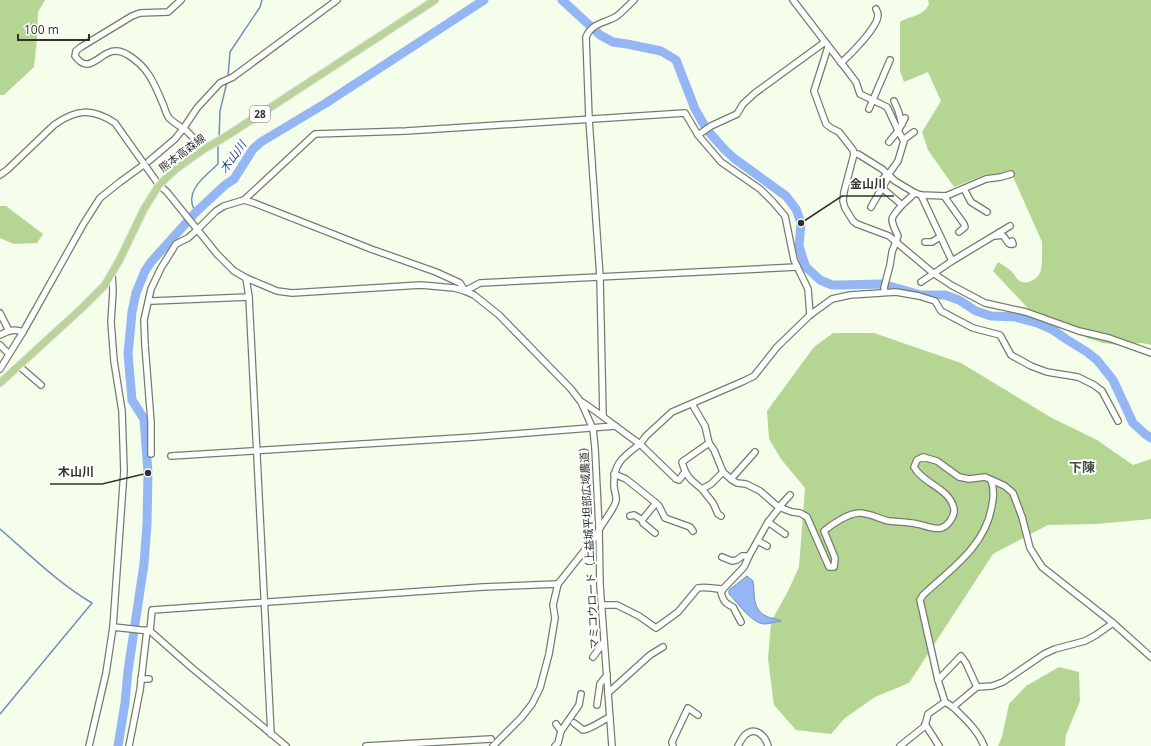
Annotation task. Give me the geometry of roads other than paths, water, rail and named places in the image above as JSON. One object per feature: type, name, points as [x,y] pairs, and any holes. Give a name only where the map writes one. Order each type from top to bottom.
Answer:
[{"type":"main road","name":"熊本高森線","points":[[0,384],[105,285],[120,259],[144,209],[159,185],[176,169],[204,149],[225,137],[435,0]]},
{"type":"street","points":[[181,0],[168,12],[140,13],[132,16],[81,47],[76,51],[75,56],[85,65],[89,65],[102,55],[118,50],[127,54],[144,66],[169,118],[204,149]]},
{"type":"street","points":[[149,161],[175,138],[183,129],[196,108],[220,83],[233,77],[337,0]]},
{"type":"street","points":[[603,416],[600,277],[589,120],[586,37],[588,32],[599,24],[618,16],[634,0]]},
{"type":"street","points":[[793,0],[856,82],[860,94],[887,107],[898,131],[904,140]]},
{"type":"street","points":[[841,63],[862,42],[875,22],[878,16],[876,9]]},
{"type":"street","points":[[699,134],[711,126],[737,114],[743,104],[755,93],[827,45]]},
{"type":"street","points":[[827,45],[814,91],[826,124],[839,132],[850,146],[854,154],[843,201],[845,208],[853,221],[870,230],[884,233],[889,236],[933,273],[950,285],[985,303],[1026,312],[1079,331],[1109,338],[1151,353]]},
{"type":"street","points":[[870,109],[872,100],[884,73],[890,64],[890,60]]},
{"type":"street","points":[[889,142],[898,131],[903,121],[894,101]]},
{"type":"street","name":"マミコウロード（上益城平坦部広域農道）","points":[[0,175],[54,125],[72,114],[83,112],[95,113],[115,123],[159,185],[167,192],[217,254],[234,271],[246,278],[277,291],[292,293],[421,285],[454,288],[474,295],[499,315],[571,389],[581,402],[593,429],[604,642],[612,746]]},
{"type":"street","points":[[151,454],[151,422],[144,320],[151,289],[160,268],[176,244],[188,238],[196,228],[224,206],[244,200],[315,134],[406,132],[685,113],[721,162],[760,189],[774,202],[785,216],[796,267],[808,289],[810,315]]},
{"type":"street","points":[[871,207],[888,175],[898,161],[904,140],[914,132]]},
{"type":"street","points":[[854,154],[858,154],[882,169],[895,181],[918,194],[944,196],[986,179],[1011,174]]},
{"type":"street","points":[[0,369],[100,198],[142,166]]},
{"type":"street","points":[[876,182],[882,180],[888,175]]},
{"type":"street","points":[[882,188],[902,205]]},
{"type":"street","points":[[964,189],[971,202],[987,212]]},
{"type":"street","points":[[884,292],[892,252],[896,246],[895,242],[898,236],[891,223],[891,220],[902,205],[918,194]]},
{"type":"street","points":[[918,194],[952,262]]},
{"type":"street","points":[[944,196],[964,224],[965,227],[959,232]]},
{"type":"street","points":[[244,200],[436,272],[460,283],[465,291],[480,283],[796,267]]},
{"type":"street","points":[[920,282],[1010,226]]},
{"type":"street","points":[[992,237],[1002,235],[1011,245],[1013,244],[1012,241]]},
{"type":"street","points":[[925,242],[932,242],[940,237]]},
{"type":"street","points":[[90,746],[102,694],[114,627],[124,471],[122,411],[114,360],[111,322],[113,291],[112,273]]},
{"type":"street","points":[[246,278],[249,297],[271,734]]},
{"type":"street","points":[[493,746],[528,709],[540,688],[549,654],[555,618],[553,605],[558,584],[596,536],[599,528],[616,501],[614,474],[615,469],[623,457],[640,444],[646,436],[672,412],[744,382],[754,376],[777,347],[810,315],[832,299],[850,295],[896,292],[919,296],[935,301],[941,311],[973,328],[1000,335],[1012,355],[1031,366],[1047,372],[1078,377],[1094,385],[1102,392],[1118,422]]},
{"type":"street","points":[[152,301],[249,297]]},
{"type":"street","points":[[0,313],[9,331]]},
{"type":"street","points":[[0,335],[9,331],[17,330],[23,332]]},
{"type":"street","points":[[0,345],[9,354]]},
{"type":"street","points":[[18,366],[41,385]]},
{"type":"street","points":[[581,402],[603,416],[640,444],[676,479],[678,480],[685,472]]},
{"type":"street","points":[[692,404],[705,426],[709,443],[714,450],[723,472],[737,483],[746,484],[760,491],[780,507],[792,512],[800,513],[807,517],[829,567],[834,567],[835,558],[824,531],[836,522],[857,513],[934,528],[941,528],[949,523],[953,517],[954,509],[950,501],[945,494],[917,473],[914,467],[917,460],[923,457],[937,461],[958,477],[964,479],[985,477],[1005,486],[1013,493],[1022,517],[1030,548],[1042,566],[1113,623],[1151,657]]},
{"type":"street","points":[[171,456],[593,429],[615,426]]},
{"type":"street","points":[[709,443],[682,462],[688,478],[702,489],[714,503],[718,514],[721,516]]},
{"type":"street","points":[[731,479],[755,452]]},
{"type":"street","points":[[702,489],[711,484],[723,472]]},
{"type":"street","points":[[614,474],[626,479],[644,495],[656,503],[665,518],[690,527],[693,531]]},
{"type":"street","points":[[984,746],[975,730],[953,707],[945,702],[938,680],[920,600],[922,595],[959,564],[973,548],[987,526],[991,512],[994,487],[991,480]]},
{"type":"street","points":[[741,622],[733,607],[727,605],[721,593],[744,567],[768,522],[790,495]]},
{"type":"street","points":[[642,520],[656,503]]},
{"type":"street","points":[[630,516],[634,515],[642,520],[643,524],[655,533]]},
{"type":"street","points":[[768,522],[785,534]]},
{"type":"street","points":[[758,541],[768,546]]},
{"type":"street","points":[[722,557],[732,562],[742,556],[749,556]]},
{"type":"street","points":[[129,746],[152,610],[483,587],[558,584]]},
{"type":"street","points":[[602,605],[617,605],[639,616],[656,628],[678,612],[698,588],[723,589]]},
{"type":"street","points":[[953,707],[977,687],[992,686],[1003,682],[1044,654],[1055,649],[1085,641],[1096,636],[1113,623]]},
{"type":"street","points":[[114,627],[149,630],[286,746]]},
{"type":"street","points":[[593,657],[604,642]]},
{"type":"street","points":[[608,694],[650,655],[663,647]]},
{"type":"street","points":[[938,680],[961,656],[977,687]]},
{"type":"street","points":[[597,705],[600,684],[607,675]]},
{"type":"street","points":[[141,679],[149,679]]},
{"type":"street","points":[[556,746],[561,731],[579,705],[581,694]]},
{"type":"street","points":[[900,746],[925,724],[928,714],[945,702]]},
{"type":"street","points":[[673,746],[672,742],[688,708],[698,715]]},
{"type":"street","points":[[574,723],[583,730],[587,730],[600,721],[610,717]]},
{"type":"street","points":[[556,724],[561,731]]},
{"type":"street","points":[[925,724],[939,746]]},
{"type":"street","points":[[738,746],[744,736],[748,733],[757,732],[766,738],[768,746]]},
{"type":"street","points":[[366,746],[491,739]]},
{"type":"water","points":[[747,576],[753,581],[755,601],[758,609],[766,616],[781,621],[765,624],[755,621],[729,594],[729,590]]},
{"type":"waterway","points":[[228,77],[230,52],[260,7],[262,0]]},
{"type":"waterway","name":"木山川","points":[[118,746],[144,564],[147,524],[148,473],[144,419],[132,400],[128,354],[132,312],[136,293],[145,271],[151,262],[196,212],[225,185],[234,179],[253,149],[261,142],[326,103],[484,0]]},
{"type":"waterway","points":[[562,0],[600,35],[613,42],[661,51],[676,60],[695,109],[707,130],[735,159],[786,196],[796,209],[801,223],[799,246],[804,262],[806,267],[820,280],[832,285],[882,284],[921,295],[945,295],[959,300],[976,311],[991,316],[1015,317],[1037,323],[1053,330],[1097,360],[1113,380],[1133,423],[1151,438]]},
{"type":"waterway","points":[[219,138],[220,111],[227,82]]},
{"type":"waterway","points":[[196,212],[192,204],[193,192],[200,181],[218,164],[218,144]]},
{"type":"waterway","points":[[0,529],[67,587],[92,603],[0,714]]},
{"type":"place","name":"金山川","points":[[801,223]]},
{"type":"place","name":"木山川","points":[[148,473]]},
{"type":"district","name":"下陳","points":[[1082,467]]}]
